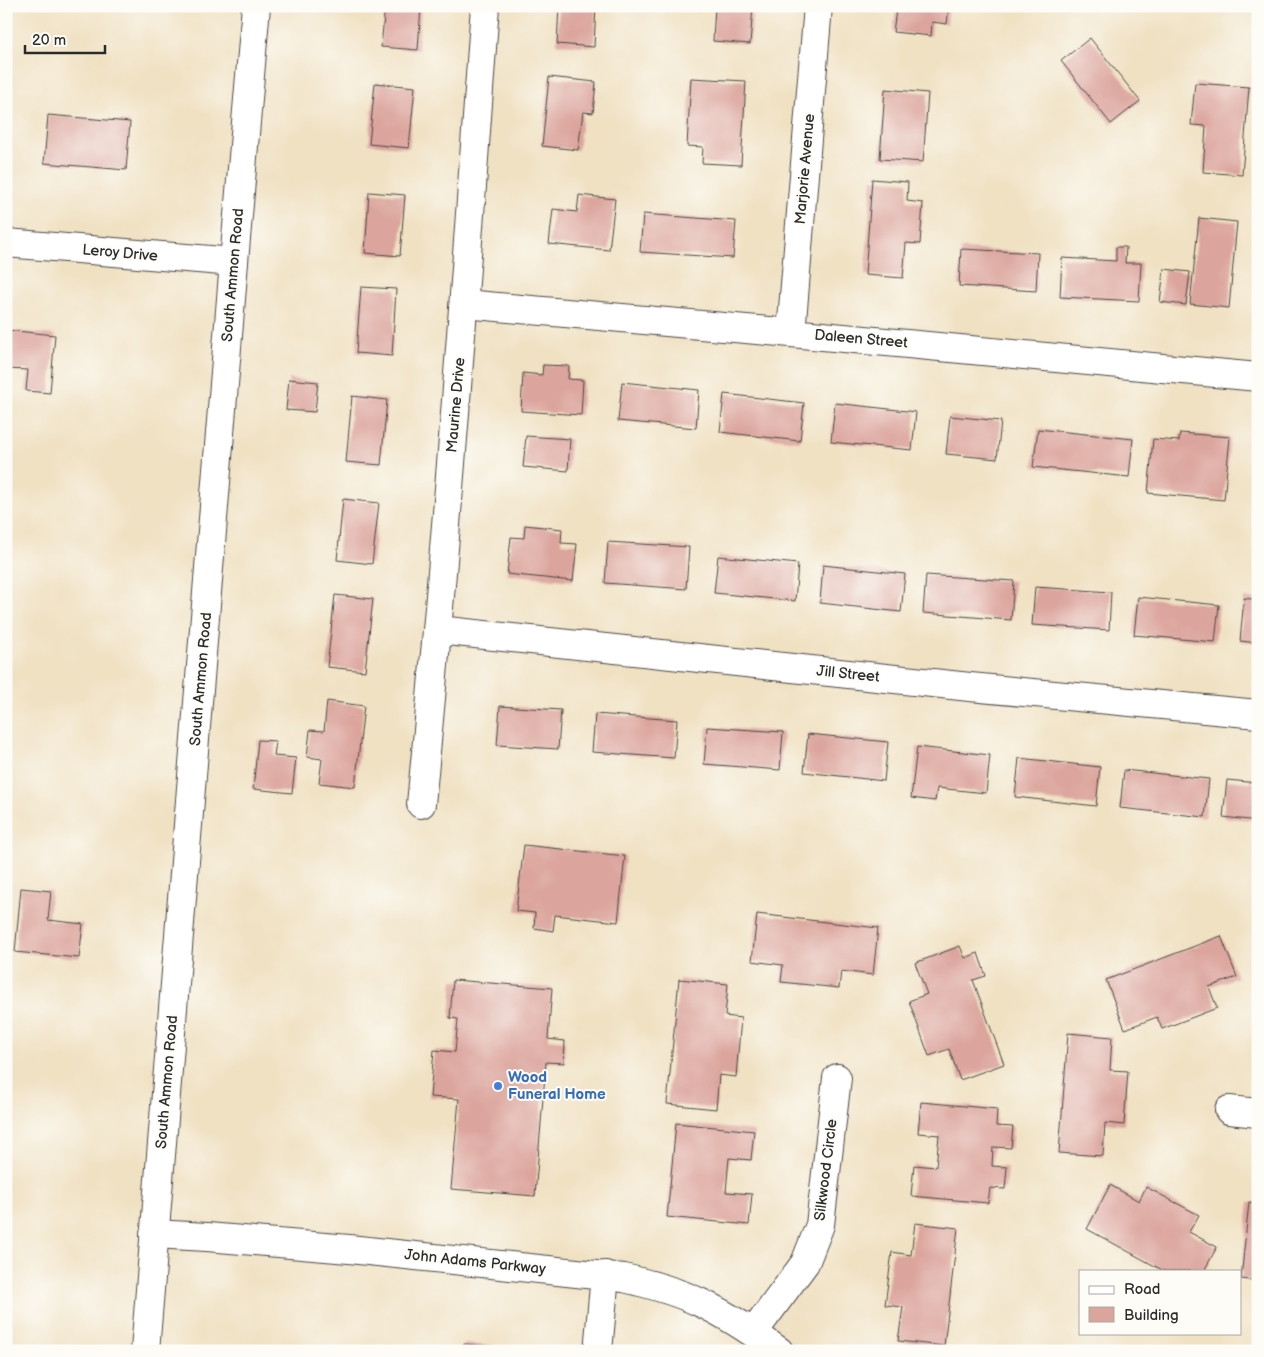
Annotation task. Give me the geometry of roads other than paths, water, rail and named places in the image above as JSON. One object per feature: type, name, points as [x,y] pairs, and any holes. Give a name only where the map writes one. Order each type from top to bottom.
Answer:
[{"type":"street","name":"South Ammon Road","points":[[145,1351],[256,6]]},
{"type":"street","name":"Maurine Drive","points":[[421,804],[438,630],[486,6]]},
{"type":"street","name":"Marjorie Avenue","points":[[791,332],[818,6]]},
{"type":"street","name":"Leroy Drive","points":[[6,243],[234,262]]},
{"type":"street","name":"Daleen Street","points":[[464,304],[791,332],[1258,377]]},
{"type":"street","name":"Jill Street","points":[[438,630],[970,687],[1258,714]]},
{"type":"street","name":"Silkwood Circle","points":[[753,1333],[805,1263],[820,1225],[837,1078]]},
{"type":"street","points":[[1229,1110],[1258,1113]]},
{"type":"street","name":"John Adams Parkway","points":[[154,1234],[359,1250],[624,1278],[664,1288],[700,1302],[753,1333],[779,1351]]},
{"type":"street","points":[[598,1351],[605,1276]]},
{"type":"place","name":"Wood Funeral Home","points":[[498,1086]]}]
